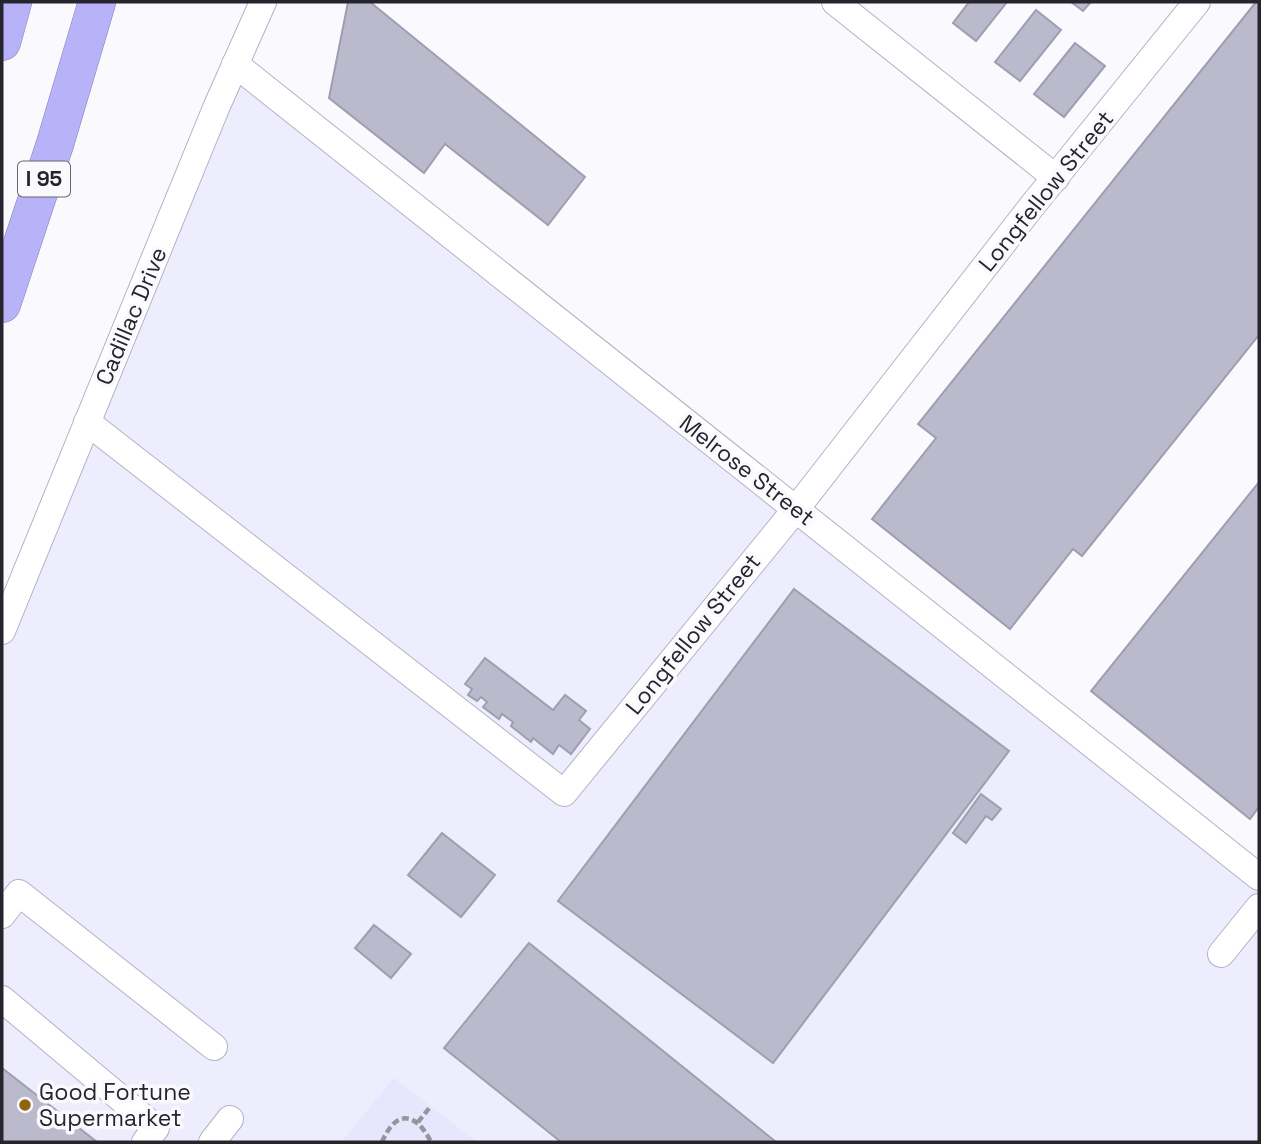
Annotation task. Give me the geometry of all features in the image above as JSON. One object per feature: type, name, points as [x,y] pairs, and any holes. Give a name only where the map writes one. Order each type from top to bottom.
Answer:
[{"type":"highway","points":[[2,42],[13,2]]},
{"type":"highway","name":"I 95","points":[[2,304],[99,2]]},
{"type":"street","name":"Cadillac Drive","points":[[2,631],[263,2]]},
{"type":"street","points":[[835,2],[1056,178]]},
{"type":"street","name":"Longfellow Street","points":[[87,422],[564,793],[796,509],[1197,2]]},
{"type":"street","name":"Melrose Street","points":[[235,64],[1259,877]]},
{"type":"street","points":[[2,915],[10,887],[214,1046]]},
{"type":"street","points":[[1222,954],[1259,907]]},
{"type":"street","points":[[2,999],[158,1138]]},
{"type":"street","points":[[212,1142],[230,1119]]},
{"type":"path","points":[[418,1122],[431,1106]]},
{"type":"path","points":[[382,1142],[388,1128],[400,1120],[410,1118],[418,1122],[431,1142]]},
{"type":"shaded area","points":[[231,74],[1259,880],[1259,1142],[2,1142],[2,633]]},
{"type":"shaded area","points":[[394,1078],[477,1142],[341,1142]]},
{"type":"building","points":[[348,2],[370,2],[585,177],[548,225],[445,144],[424,173],[329,98]]},
{"type":"building","points":[[969,2],[1007,2],[976,41],[953,23]]},
{"type":"building","points":[[1071,2],[1091,2],[1083,11]]},
{"type":"building","points":[[1256,2],[1259,2],[1259,335],[1082,556],[1073,549],[1010,629],[872,519],[936,438],[918,424]]},
{"type":"building","points":[[1036,10],[1061,30],[1020,81],[995,62]]},
{"type":"building","points":[[1075,43],[1105,66],[1064,117],[1034,94]]},
{"type":"building","points":[[1259,482],[1259,807],[1250,819],[1091,691]]},
{"type":"building","points":[[794,589],[1009,751],[773,1063],[558,901]]},
{"type":"building","points":[[485,658],[553,710],[565,695],[586,711],[579,720],[590,729],[571,754],[559,745],[553,754],[533,738],[531,742],[511,726],[513,722],[502,714],[499,719],[483,707],[487,702],[481,697],[477,701],[468,695],[472,689],[465,684]]},
{"type":"building","points":[[981,794],[1001,809],[992,820],[986,816],[966,843],[953,833]]},
{"type":"building","points":[[442,833],[495,875],[461,917],[408,875]]},
{"type":"building","points":[[374,925],[411,954],[391,978],[355,948]]},
{"type":"building","points":[[529,943],[776,1142],[561,1142],[444,1048]]},
{"type":"building","name":"Good Fortune Supermarket","points":[[2,1068],[97,1142],[2,1142]]},
{"type":"place","name":"Good Fortune Supermarket","points":[[25,1105]]}]
